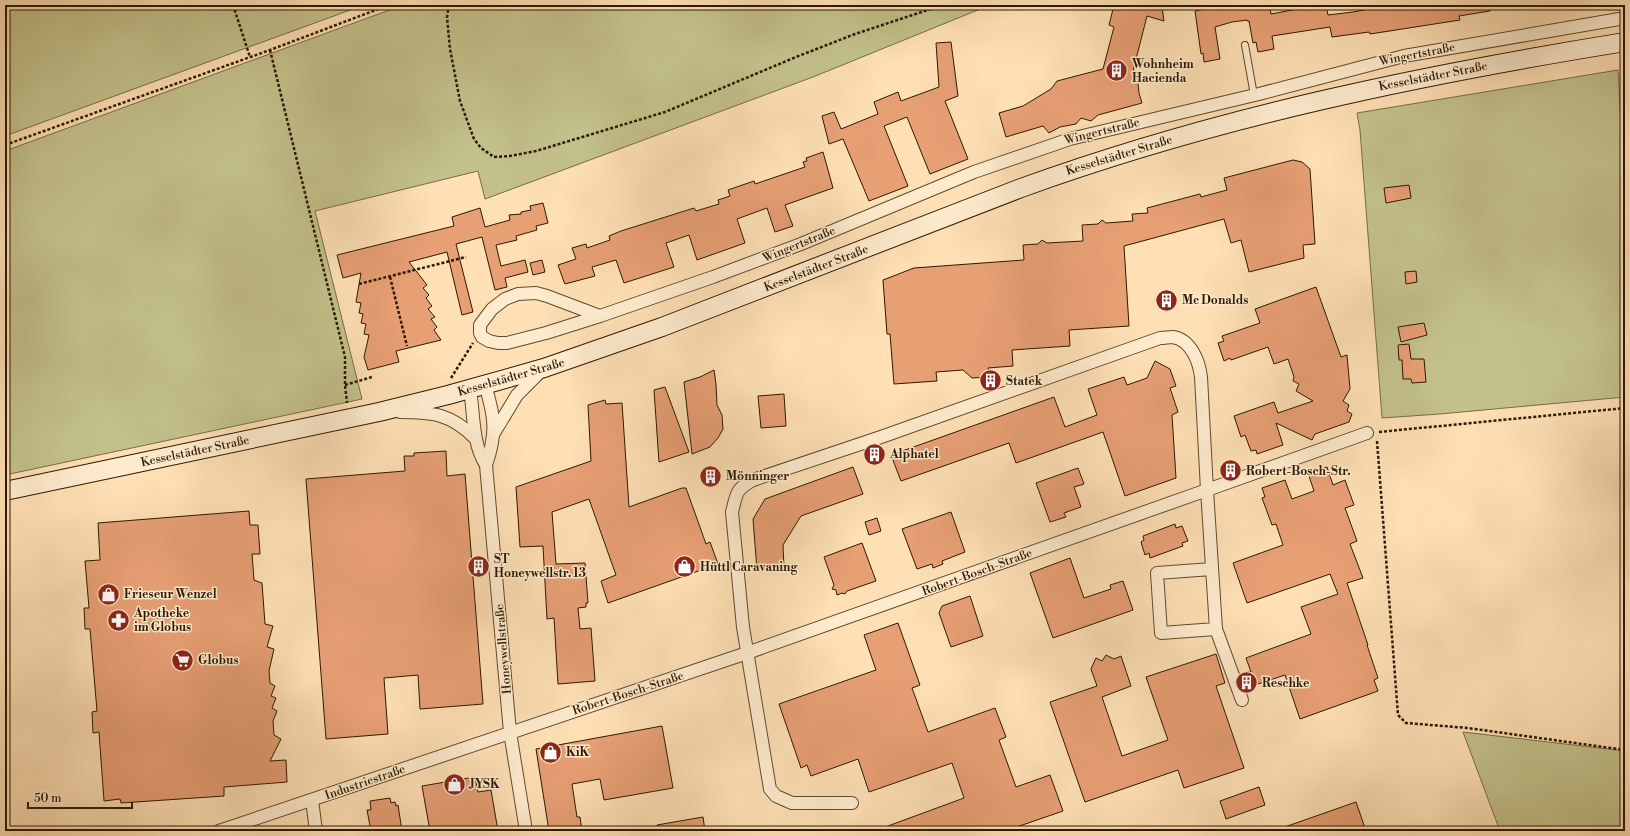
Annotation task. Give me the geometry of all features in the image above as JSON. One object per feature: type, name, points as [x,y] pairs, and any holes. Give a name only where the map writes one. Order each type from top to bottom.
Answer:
[{"type":"main road","name":"Kesselstädter Straße","points":[[5,491],[379,412],[470,389],[544,368],[662,327],[1028,185],[1196,131],[1330,98],[1396,84],[1537,56],[1625,42]]},
{"type":"street","name":"Wingertstraße","points":[[480,333],[482,337],[489,341],[498,344],[507,343],[546,333],[600,316],[735,269],[801,244],[974,172],[1070,139],[1254,95],[1404,56],[1625,18]]},
{"type":"street","points":[[480,333],[480,325],[492,308],[505,299],[518,294],[536,293],[548,296],[600,316]]},
{"type":"street","points":[[852,803],[792,803],[776,796],[770,789],[743,627],[732,512],[737,494],[741,487],[753,480],[881,437],[1160,338],[1174,337],[1185,344],[1193,352],[1199,365],[1201,377],[1216,629],[1242,700]]},
{"type":"street","name":"Honeywellstraße","points":[[494,433],[517,395],[544,368]]},
{"type":"street","name":"Honeywellstraße","points":[[470,389],[490,403],[494,433],[492,449],[486,465],[510,732],[526,831]]},
{"type":"street","name":"Honeywellstraße","points":[[470,389],[475,438],[480,457],[486,465]]},
{"type":"street","points":[[379,412],[423,412],[450,418],[466,428],[475,438]]},
{"type":"street","name":"Robert-Bosch-Straße","points":[[510,732],[747,653],[1372,432]]},
{"type":"street","points":[[1212,570],[1157,573],[1161,633],[1216,629]]},
{"type":"street","name":"Industriestraße","points":[[219,831],[510,732]]},
{"type":"street","points":[[312,800],[316,831]]},
{"type":"lane","points":[[1245,46],[1254,95]]},
{"type":"path","points":[[233,5],[250,57]]},
{"type":"path","points":[[5,145],[270,50],[389,5]]},
{"type":"path","points":[[449,5],[447,17],[450,49],[460,101],[474,138],[481,148],[494,156],[510,156],[536,151],[665,112],[854,34],[943,5]]},
{"type":"path","points":[[270,50],[346,357],[345,385],[349,418]]},
{"type":"path","points":[[359,284],[466,257]]},
{"type":"path","points":[[390,277],[408,346]]},
{"type":"path","points":[[470,389],[451,378],[480,333]]},
{"type":"path","points":[[345,385],[372,377]]},
{"type":"path","points":[[1625,408],[1372,432],[1398,715],[1406,724],[1468,728],[1625,750]]},
{"type":"shaded area","points":[[5,5],[364,5],[5,136]]},
{"type":"shaded area","points":[[403,5],[990,5],[813,77],[485,199],[478,171],[315,211],[362,399],[5,475],[5,151]]},
{"type":"shaded area","points":[[1618,70],[1625,190],[1625,397],[1382,418],[1360,130],[1357,113]]},
{"type":"shaded area","points":[[1463,732],[1625,751],[1625,831],[1500,831]]},
{"type":"building","name":"Wohnheim Hacienda","points":[[1114,5],[1154,5],[1162,7],[1164,21],[1147,16],[1134,67],[1133,72],[1137,73],[1139,93],[1142,103],[1098,115],[1091,121],[1081,118],[1076,124],[1060,127],[1049,133],[1043,126],[1006,137],[999,113],[1023,106],[1051,89],[1057,81],[1103,69],[1114,27],[1109,25]]},
{"type":"building","points":[[1209,5],[1269,5],[1271,14],[1318,5],[1326,5],[1328,15],[1390,5],[1489,5],[1490,11],[1459,16],[1460,20],[1370,34],[1369,32],[1332,37],[1330,27],[1272,36],[1274,49],[1258,52],[1256,42],[1253,43],[1249,21],[1232,22],[1215,27],[1220,59],[1204,62],[1203,53],[1201,54],[1195,11],[1210,8]]},
{"type":"building","points":[[951,42],[958,96],[945,101],[968,159],[930,174],[907,117],[884,126],[908,186],[869,201],[843,139],[829,144],[822,116],[834,112],[841,129],[878,114],[874,102],[898,92],[901,101],[939,87],[936,43]]},
{"type":"building","points":[[823,152],[833,188],[785,205],[793,226],[775,232],[767,208],[737,219],[745,243],[697,260],[689,235],[666,243],[674,267],[624,283],[616,260],[592,267],[595,276],[565,284],[558,265],[576,259],[572,248],[586,244],[587,248],[610,240],[609,236],[621,231],[694,208],[696,211],[719,204],[718,200],[730,196],[728,190],[754,181],[755,184],[805,167],[803,162],[807,161],[806,158]]},
{"type":"building","points":[[1293,160],[1302,162],[1310,169],[1315,244],[1303,245],[1304,258],[1249,272],[1241,240],[1231,243],[1224,219],[1124,246],[1129,326],[1069,330],[1070,346],[1012,350],[1013,366],[988,368],[991,377],[972,378],[963,370],[936,372],[937,381],[894,384],[890,334],[887,334],[883,280],[914,268],[1024,260],[1023,245],[1038,244],[1042,240],[1047,243],[1083,241],[1082,225],[1098,224],[1102,220],[1106,223],[1133,221],[1132,214],[1148,213],[1147,208],[1200,194],[1201,197],[1227,190],[1224,178]]},
{"type":"building","points":[[1409,185],[1411,198],[1386,203],[1384,188]]},
{"type":"building","points":[[543,203],[548,223],[536,226],[537,230],[516,236],[517,240],[496,245],[501,266],[525,260],[528,272],[505,278],[507,287],[495,290],[482,237],[456,244],[473,312],[462,315],[447,252],[409,262],[427,285],[423,288],[429,295],[426,298],[432,306],[428,309],[435,317],[431,319],[437,327],[434,330],[441,340],[396,351],[399,362],[368,370],[364,357],[369,335],[364,334],[366,324],[361,323],[363,314],[359,313],[361,303],[356,302],[361,273],[343,278],[337,255],[454,226],[452,217],[480,208],[485,227],[510,220],[509,215],[521,214],[521,212],[531,210],[530,206]]},
{"type":"building","points":[[542,260],[545,272],[533,275],[530,263]]},
{"type":"building","points":[[1416,271],[1417,282],[1406,284],[1405,272]]},
{"type":"building","points":[[1316,287],[1341,357],[1347,355],[1350,389],[1343,401],[1349,405],[1347,411],[1352,414],[1349,422],[1315,434],[1312,440],[1276,423],[1283,445],[1257,454],[1256,450],[1251,451],[1245,435],[1241,437],[1234,416],[1274,402],[1278,413],[1313,401],[1296,391],[1299,384],[1293,381],[1294,377],[1288,359],[1274,364],[1268,347],[1224,361],[1218,343],[1224,341],[1222,336],[1260,323],[1255,309]]},
{"type":"building","points":[[1424,323],[1427,335],[1401,342],[1398,327]]},
{"type":"building","points":[[1409,344],[1411,359],[1424,359],[1426,382],[1412,383],[1411,379],[1403,379],[1402,360],[1399,360],[1398,345]]},
{"type":"building","points":[[1155,361],[1170,369],[1176,386],[1170,388],[1178,412],[1172,415],[1176,478],[1125,496],[1103,432],[1016,463],[1009,443],[901,481],[891,455],[1054,397],[1065,427],[1097,415],[1088,389],[1124,377],[1127,385],[1147,378]]},
{"type":"building","points":[[714,370],[717,405],[722,415],[723,429],[718,438],[710,447],[692,454],[684,382],[700,377]]},
{"type":"building","points":[[665,387],[689,452],[659,462],[654,390]]},
{"type":"building","points":[[784,394],[786,426],[761,428],[758,396]]},
{"type":"building","points":[[605,400],[606,404],[622,403],[629,507],[682,488],[686,488],[706,544],[710,542],[718,564],[608,603],[601,581],[616,575],[589,499],[552,512],[556,564],[585,563],[588,603],[586,603],[586,607],[578,608],[580,629],[591,628],[595,681],[558,684],[554,618],[547,619],[543,546],[520,547],[516,487],[591,461],[588,405]]},
{"type":"building","points":[[446,451],[447,476],[465,474],[483,704],[420,709],[418,675],[384,678],[388,734],[326,739],[306,479],[405,471],[404,456],[414,456],[414,453]]},
{"type":"building","points":[[853,467],[863,494],[801,516],[783,545],[784,568],[757,570],[753,519],[765,499]]},
{"type":"building","points":[[1327,467],[1333,485],[1345,480],[1354,505],[1345,508],[1357,541],[1350,544],[1363,578],[1347,583],[1378,678],[1374,680],[1378,691],[1300,719],[1285,675],[1253,685],[1248,672],[1251,672],[1246,658],[1311,634],[1301,607],[1338,594],[1330,574],[1247,603],[1233,563],[1283,545],[1276,524],[1272,525],[1262,498],[1265,497],[1262,488],[1285,480],[1292,499],[1314,491],[1308,473]]},
{"type":"building","points":[[1078,468],[1084,484],[1074,487],[1081,507],[1064,513],[1066,517],[1050,522],[1036,483]]},
{"type":"building","name":"Globus","points":[[249,511],[250,525],[258,525],[260,554],[252,554],[254,580],[262,583],[265,624],[273,626],[267,647],[274,649],[269,671],[270,683],[275,686],[271,696],[276,698],[272,708],[277,711],[273,721],[274,735],[281,739],[270,761],[286,760],[287,782],[224,787],[224,796],[121,803],[120,799],[104,801],[99,732],[93,733],[92,712],[97,711],[90,629],[85,629],[84,608],[89,608],[85,561],[100,560],[98,523]]},
{"type":"building","points":[[951,512],[965,552],[942,561],[943,564],[933,568],[932,564],[917,569],[902,529]]},
{"type":"building","points":[[877,518],[881,531],[869,535],[865,522]]},
{"type":"building","points":[[1175,524],[1176,528],[1182,526],[1188,541],[1182,543],[1183,546],[1150,558],[1149,553],[1145,555],[1141,542],[1144,540],[1143,536]]},
{"type":"building","points":[[862,543],[876,581],[847,591],[845,594],[842,593],[837,595],[836,590],[832,589],[834,585],[824,557]]},
{"type":"building","points":[[1070,558],[1084,598],[1111,589],[1110,585],[1123,581],[1133,610],[1053,638],[1030,573]]},
{"type":"building","points":[[970,596],[983,636],[951,647],[939,613],[942,606]]},
{"type":"building","points":[[898,623],[920,685],[912,688],[928,732],[995,708],[1006,737],[999,740],[1016,787],[1050,775],[1063,811],[1005,831],[877,831],[964,798],[952,763],[869,792],[858,759],[811,776],[807,765],[801,768],[779,704],[876,670],[864,635]]},
{"type":"building","points":[[1216,654],[1225,683],[1216,686],[1244,768],[1184,788],[1178,770],[1085,802],[1050,702],[1097,686],[1091,669],[1096,658],[1102,661],[1106,655],[1114,659],[1121,656],[1131,686],[1102,697],[1122,756],[1168,740],[1146,677]]},
{"type":"building","points":[[662,726],[673,788],[604,800],[600,779],[572,784],[577,817],[580,817],[582,831],[549,831],[536,749]]},
{"type":"building","points":[[475,777],[478,792],[491,790],[498,831],[430,831],[422,786]]},
{"type":"building","points":[[1259,787],[1265,805],[1226,819],[1220,801]]},
{"type":"building","points":[[390,798],[391,803],[395,802],[396,806],[398,805],[402,831],[371,831],[367,810],[371,810],[370,801]]},
{"type":"building","points":[[1356,802],[1366,831],[1279,831],[1279,829]]},
{"type":"building","points":[[703,817],[705,831],[657,831],[657,825]]},
{"type":"place","name":"Wohnheim Hacienda","points":[[1117,71]]},
{"type":"place","name":"Mc Donalds","points":[[1166,300]]},
{"type":"place","name":"Statek","points":[[991,381]]},
{"type":"place","name":"Alphatel","points":[[875,454]]},
{"type":"place","name":"Robert-Bosch-Str.","points":[[1230,471]]},
{"type":"place","name":"Mönninger","points":[[710,476]]},
{"type":"place","name":"ST Honeywellstr. 13","points":[[478,566]]},
{"type":"place","name":"Hüttl Caravaning","points":[[685,567]]},
{"type":"place","name":"Frieseur Wenzel","points":[[108,594]]},
{"type":"place","name":"Apotheke im Globus","points":[[118,620]]},
{"type":"place","name":"Globus","points":[[182,660]]},
{"type":"place","name":"Reschke","points":[[1247,683]]},
{"type":"place","name":"KiK","points":[[551,752]]},
{"type":"place","name":"JYSK","points":[[455,784]]}]
